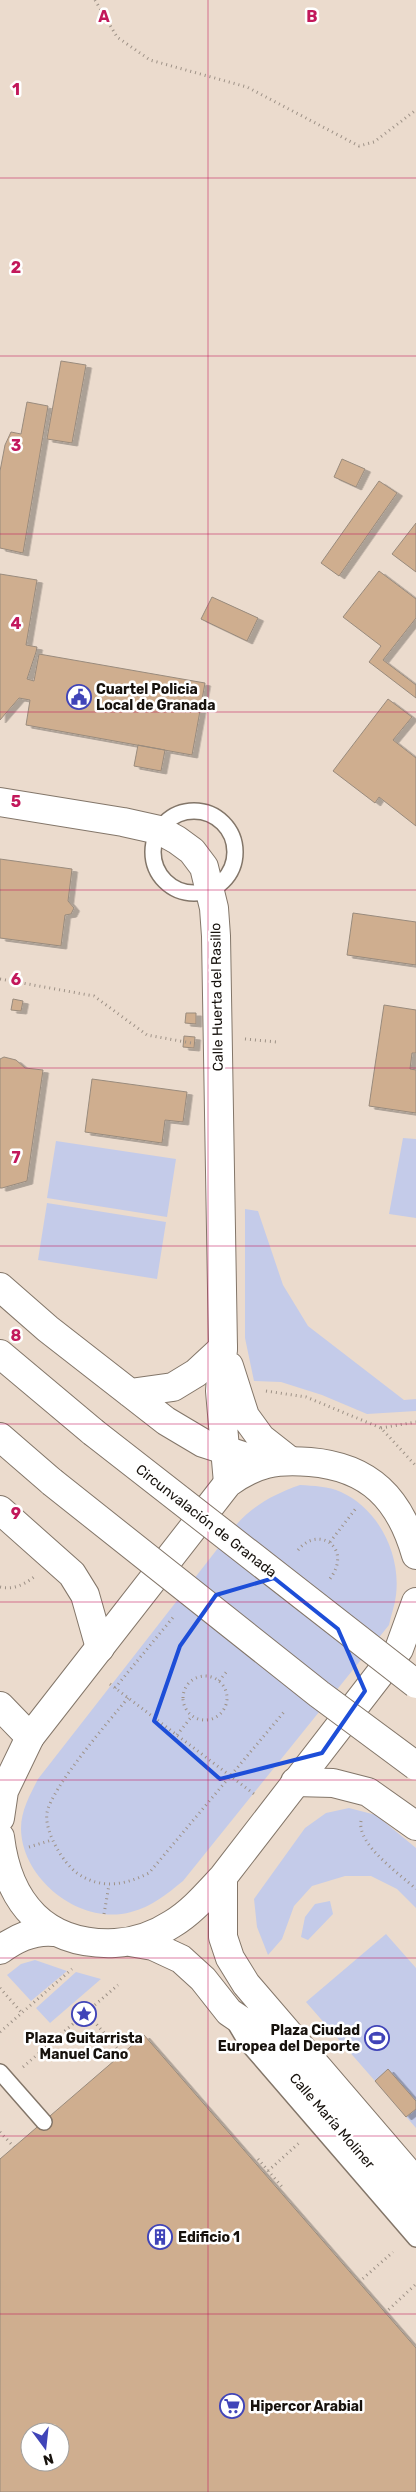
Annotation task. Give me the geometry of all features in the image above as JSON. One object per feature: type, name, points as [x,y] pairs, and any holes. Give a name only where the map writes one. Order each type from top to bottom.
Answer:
[{"type":"main road","name":"Calle Huerta del Rasillo","points":[[0,802],[123,822],[159,830],[192,851],[204,868],[211,889],[216,936],[223,1348],[220,1391],[228,1483]]},
{"type":"main road","points":[[0,1287],[130,1394],[166,1421],[195,1439],[226,1451],[277,1461],[331,1464],[359,1474],[375,1485],[391,1500],[409,1529],[416,1555]]},
{"type":"main road","name":"Calle Huerta del Rasillo","points":[[223,1348],[245,1416],[277,1461]]},
{"type":"main road","points":[[130,1394],[173,1387],[196,1373],[223,1348]]},
{"type":"main road","name":"Circunvalación de Granada","points":[[0,1354],[93,1432],[416,1684]]},
{"type":"main road","points":[[0,1437],[52,1482],[318,1694],[416,1766]]},
{"type":"main road","points":[[0,1818],[4,1792],[30,1737],[228,1483],[244,1471],[277,1461]]},
{"type":"main road","points":[[0,1510],[72,1574],[85,1595],[100,1648]]},
{"type":"main road","points":[[0,1950],[22,1937],[41,1932],[54,1932],[82,1942],[100,1944],[130,1942],[157,1932],[180,1919],[223,1877],[294,1782],[399,1650],[416,1602]]},
{"type":"main road","points":[[0,1706],[30,1737]]},
{"type":"main road","points":[[294,1782],[333,1783],[368,1792],[416,1826]]},
{"type":"main road","points":[[12,1843],[2,1857],[6,1890],[54,1932]]},
{"type":"main road","name":"Calle María Moliner","points":[[223,1877],[223,1937],[230,1958],[230,1993],[251,2027],[416,2217]]},
{"type":"main road","name":"Calle María Moliner","points":[[130,1942],[154,1946],[175,1954],[197,1973],[230,1993],[416,2182]]},
{"type":"lane","points":[[200,812],[220,819],[231,836],[235,856],[231,870],[222,881],[211,889],[196,893],[185,892],[163,880],[156,868],[153,856],[153,842],[159,830],[170,818],[180,813],[200,812]]},
{"type":"lane","points":[[230,1993],[246,2042],[416,2239]]},
{"type":"lane","points":[[0,2072],[44,2122]]},
{"type":"path","points":[[95,0],[117,37],[150,60],[247,87],[359,146],[374,142],[416,110]]},
{"type":"path","points":[[0,979],[94,996],[146,1035],[194,1043]]},
{"type":"path","points":[[240,1039],[277,1042]]},
{"type":"path","points":[[381,1428],[416,1422]]},
{"type":"path","points":[[330,1542],[359,1504]]},
{"type":"path","points":[[298,1550],[309,1540],[317,1539],[330,1542],[336,1549],[339,1563],[338,1569],[326,1583]]},
{"type":"path","points":[[0,1587],[24,1585],[40,1573]]},
{"type":"path","points":[[115,1688],[169,1622]]},
{"type":"path","points":[[219,1681],[228,1670]]},
{"type":"path","points":[[206,1676],[219,1681],[227,1692],[226,1706],[212,1719],[198,1719],[192,1716],[187,1711],[183,1697],[188,1684],[193,1680],[206,1676]]},
{"type":"path","points":[[110,1684],[255,1794]]},
{"type":"path","points":[[128,1698],[53,1794],[46,1814],[52,1840],[62,1857],[75,1872],[91,1881],[108,1885],[132,1882],[149,1874],[284,1712]]},
{"type":"path","points":[[177,1735],[192,1716]]},
{"type":"path","points":[[362,1815],[360,1829],[372,1850],[416,1889]]},
{"type":"path","points":[[12,1843],[52,1840]]},
{"type":"path","points":[[104,1914],[108,1885]]},
{"type":"path","points":[[0,2032],[72,1970]]},
{"type":"path","points":[[16,2073],[118,1985]]},
{"type":"path","points":[[0,1988],[22,2013]]},
{"type":"path","points":[[87,2012],[122,2054]]},
{"type":"path","points":[[0,2132],[14,2147]]},
{"type":"path","points":[[268,2171],[299,2143]]},
{"type":"path","points":[[258,2159],[284,2189]]},
{"type":"path","points":[[359,2282],[393,2252]]},
{"type":"path","points":[[385,2313],[416,2284]]},
{"type":"highlighted area","points":[[274,1578],[338,1629],[365,1691],[322,1753],[220,1779],[154,1721],[180,1646],[216,1595]]},
{"type":"shaded area","points":[[403,1138],[416,1139],[416,1218],[389,1214]]},
{"type":"shaded area","points":[[56,1141],[176,1159],[167,1217],[47,1198]]},
{"type":"shaded area","points":[[47,1203],[166,1222],[157,1279],[38,1260]]},
{"type":"shaded area","points":[[245,1209],[258,1211],[283,1285],[308,1326],[404,1400],[416,1399],[416,1411],[367,1414],[322,1395],[281,1382],[254,1381],[245,1338]]},
{"type":"shaded area","points":[[300,1485],[326,1487],[341,1492],[366,1510],[385,1535],[395,1564],[397,1580],[395,1602],[389,1625],[183,1881],[152,1903],[131,1912],[112,1915],[93,1912],[74,1905],[58,1895],[43,1881],[32,1865],[24,1848],[21,1822],[26,1803],[38,1779],[236,1525],[265,1501]]},
{"type":"shaded area","points":[[349,1808],[376,1815],[416,1848],[416,1908],[397,1889],[371,1876],[345,1876],[312,1886],[294,1906],[282,1939],[268,1955],[257,1927],[254,1899],[305,1828],[326,1813]]},
{"type":"shaded area","points":[[330,1901],[333,1914],[308,1940],[301,1937],[305,1917],[315,1904]]},
{"type":"shaded area","name":"Plaza Ciudad Europea del Deporte","points":[[386,1934],[416,1968],[416,2128],[306,2002]]},
{"type":"shaded area","points":[[35,1960],[67,1971],[31,2001],[7,1975],[21,1964]]},
{"type":"shaded area","points":[[76,1972],[101,1979],[50,2023],[36,2008]]},
{"type":"building","points":[[61,361],[86,365],[72,443],[47,439]]},
{"type":"building","points":[[27,402],[48,406],[23,553],[0,548],[0,471],[5,445],[11,432],[21,434]]},
{"type":"building","points":[[342,459],[365,469],[356,487],[334,477]]},
{"type":"building","points":[[379,481],[397,493],[339,576],[321,563]]},
{"type":"building","points":[[416,523],[416,572],[392,554]]},
{"type":"building","points":[[379,571],[416,599],[416,618],[383,660],[416,685],[416,698],[369,662],[381,646],[343,617]]},
{"type":"building","points":[[0,574],[37,580],[26,645],[37,647],[27,679],[34,681],[39,654],[205,683],[192,755],[26,725],[30,700],[19,698],[0,720]]},
{"type":"building","points":[[212,597],[258,618],[247,641],[201,619]]},
{"type":"building","points":[[388,699],[412,717],[393,740],[416,758],[416,826],[379,797],[375,803],[333,771]]},
{"type":"building","points":[[138,745],[165,750],[161,771],[134,766]]},
{"type":"building","points":[[0,859],[72,869],[68,901],[74,908],[71,914],[65,915],[61,946],[0,938]]},
{"type":"building","points":[[353,913],[416,922],[416,965],[347,955]]},
{"type":"building","points":[[13,999],[23,1001],[21,1011],[11,1010]]},
{"type":"building","points":[[384,1005],[416,1010],[416,1053],[412,1053],[410,1069],[416,1070],[416,1113],[369,1106]]},
{"type":"building","points":[[186,1013],[196,1013],[196,1024],[185,1023]]},
{"type":"building","points":[[184,1036],[195,1037],[194,1048],[183,1047]]},
{"type":"building","points":[[4,1057],[16,1060],[25,1068],[43,1070],[27,1181],[0,1188],[0,1059]]},
{"type":"building","points":[[92,1079],[187,1092],[183,1122],[165,1120],[162,1143],[85,1132]]},
{"type":"building","name":"Edificio 1","points":[[144,2035],[416,2348],[416,2492],[0,2492],[0,2159]]},
{"type":"building","points":[[388,2069],[416,2101],[416,2109],[406,2117],[375,2081]]},
{"type":"place","name":"Cuartel Policia Local de Granada","points":[[79,697]]},
{"type":"place","name":"Plaza Guitarrista Manuel Cano","points":[[84,2014]]},
{"type":"place","name":"Plaza Ciudad Europea del Deporte","points":[[377,2038]]},
{"type":"place","name":"Edificio 1","points":[[160,2237]]},
{"type":"place","name":"Hipercor Arabial","points":[[232,2406]]}]
